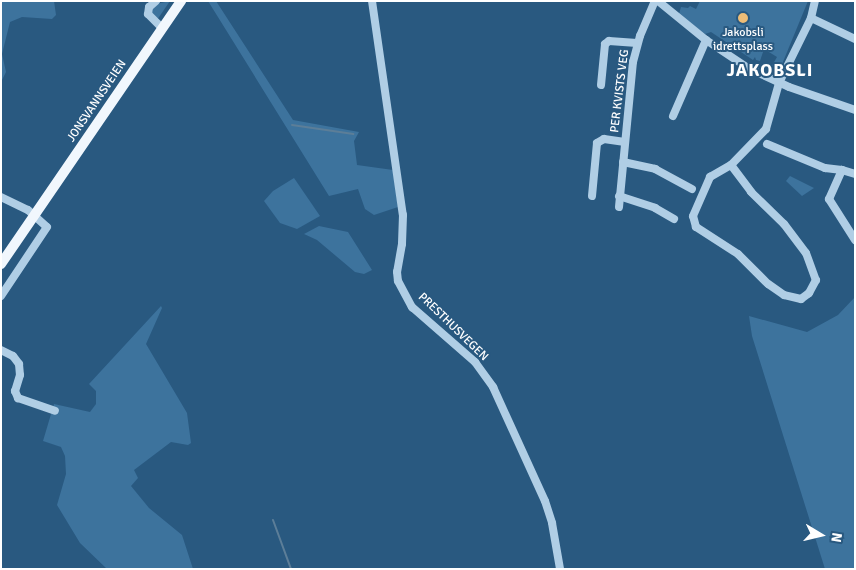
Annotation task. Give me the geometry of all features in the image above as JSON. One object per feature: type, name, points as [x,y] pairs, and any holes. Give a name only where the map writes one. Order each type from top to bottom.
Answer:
[{"type":"main road","name":"JONSVANNSVEIEN","points":[[1,264],[181,1]]},
{"type":"street","points":[[156,1],[149,7],[148,14],[162,28]]},
{"type":"street","name":"PRESTHUSVEGEN","points":[[372,1],[403,215],[402,244],[397,272],[398,281],[412,307],[475,362],[493,387],[542,495],[552,523],[560,569]]},
{"type":"street","points":[[656,1],[740,64],[779,83],[855,110]]},
{"type":"street","name":"PER KVISTS VEG","points":[[619,207],[631,74],[637,43],[656,1]]},
{"type":"street","points":[[731,165],[751,192],[784,224],[806,253],[816,280],[809,293],[801,299],[784,295],[768,284],[738,254],[696,227],[693,216],[694,209],[710,177],[731,165],[766,128],[779,83],[811,18],[815,1]]},
{"type":"street","points":[[811,18],[855,39]]},
{"type":"street","points":[[673,116],[706,40]]},
{"type":"street","name":"PER KVISTS VEG","points":[[601,85],[606,44],[608,41],[637,43]]},
{"type":"street","name":"PER KVISTS VEG","points":[[592,196],[597,143],[604,139],[625,142]]},
{"type":"street","points":[[767,144],[825,168],[855,174]]},
{"type":"street","points":[[623,162],[655,169],[692,190]]},
{"type":"street","points":[[842,170],[830,199],[855,240]]},
{"type":"street","points":[[619,196],[654,208],[674,219]]},
{"type":"street","points":[[1,197],[34,215],[47,227],[1,296]]},
{"type":"street","points":[[1,350],[13,356],[19,364],[20,375],[15,391],[18,398],[55,412]]},
{"type":"shaded area","points":[[1,1],[54,1],[56,15],[52,19],[22,17],[10,22],[2,54],[6,72],[1,82]]},
{"type":"shaded area","points":[[170,1],[157,20],[155,20],[150,9],[156,4]]},
{"type":"shaded area","points":[[208,1],[216,1],[293,120],[359,132],[354,141],[357,165],[393,170],[398,207],[374,215],[365,209],[358,189],[329,196]]},
{"type":"shaded area","points":[[700,1],[808,1],[778,74],[770,69],[777,57],[764,49],[760,61],[756,60],[755,57],[753,60],[711,32],[705,34],[679,14],[681,7],[688,8],[690,6],[696,9]]},
{"type":"shaded area","points":[[790,176],[814,188],[802,196],[786,181]]},
{"type":"shaded area","points":[[294,178],[320,216],[297,229],[280,223],[264,201],[273,191]]},
{"type":"shaded area","points":[[319,226],[348,232],[372,270],[364,274],[355,272],[317,240],[304,234]]},
{"type":"shaded area","points":[[855,297],[855,569],[825,569],[752,336],[749,316],[807,332],[838,315]]},
{"type":"shaded area","points":[[161,306],[162,308],[146,344],[187,413],[191,443],[188,445],[171,442],[134,470],[138,478],[131,486],[149,508],[182,535],[193,569],[107,569],[80,543],[57,505],[66,474],[65,456],[61,447],[43,441],[54,404],[90,412],[96,404],[96,391],[89,384]]},
{"type":"waterway","points":[[292,125],[353,134]]},
{"type":"waterway","points":[[273,520],[291,569]]},
{"type":"place","name":"Jakobsli idrettsplass","points":[[743,18]]},
{"type":"district","name":"JAKOBSLI","points":[[770,70]]}]
